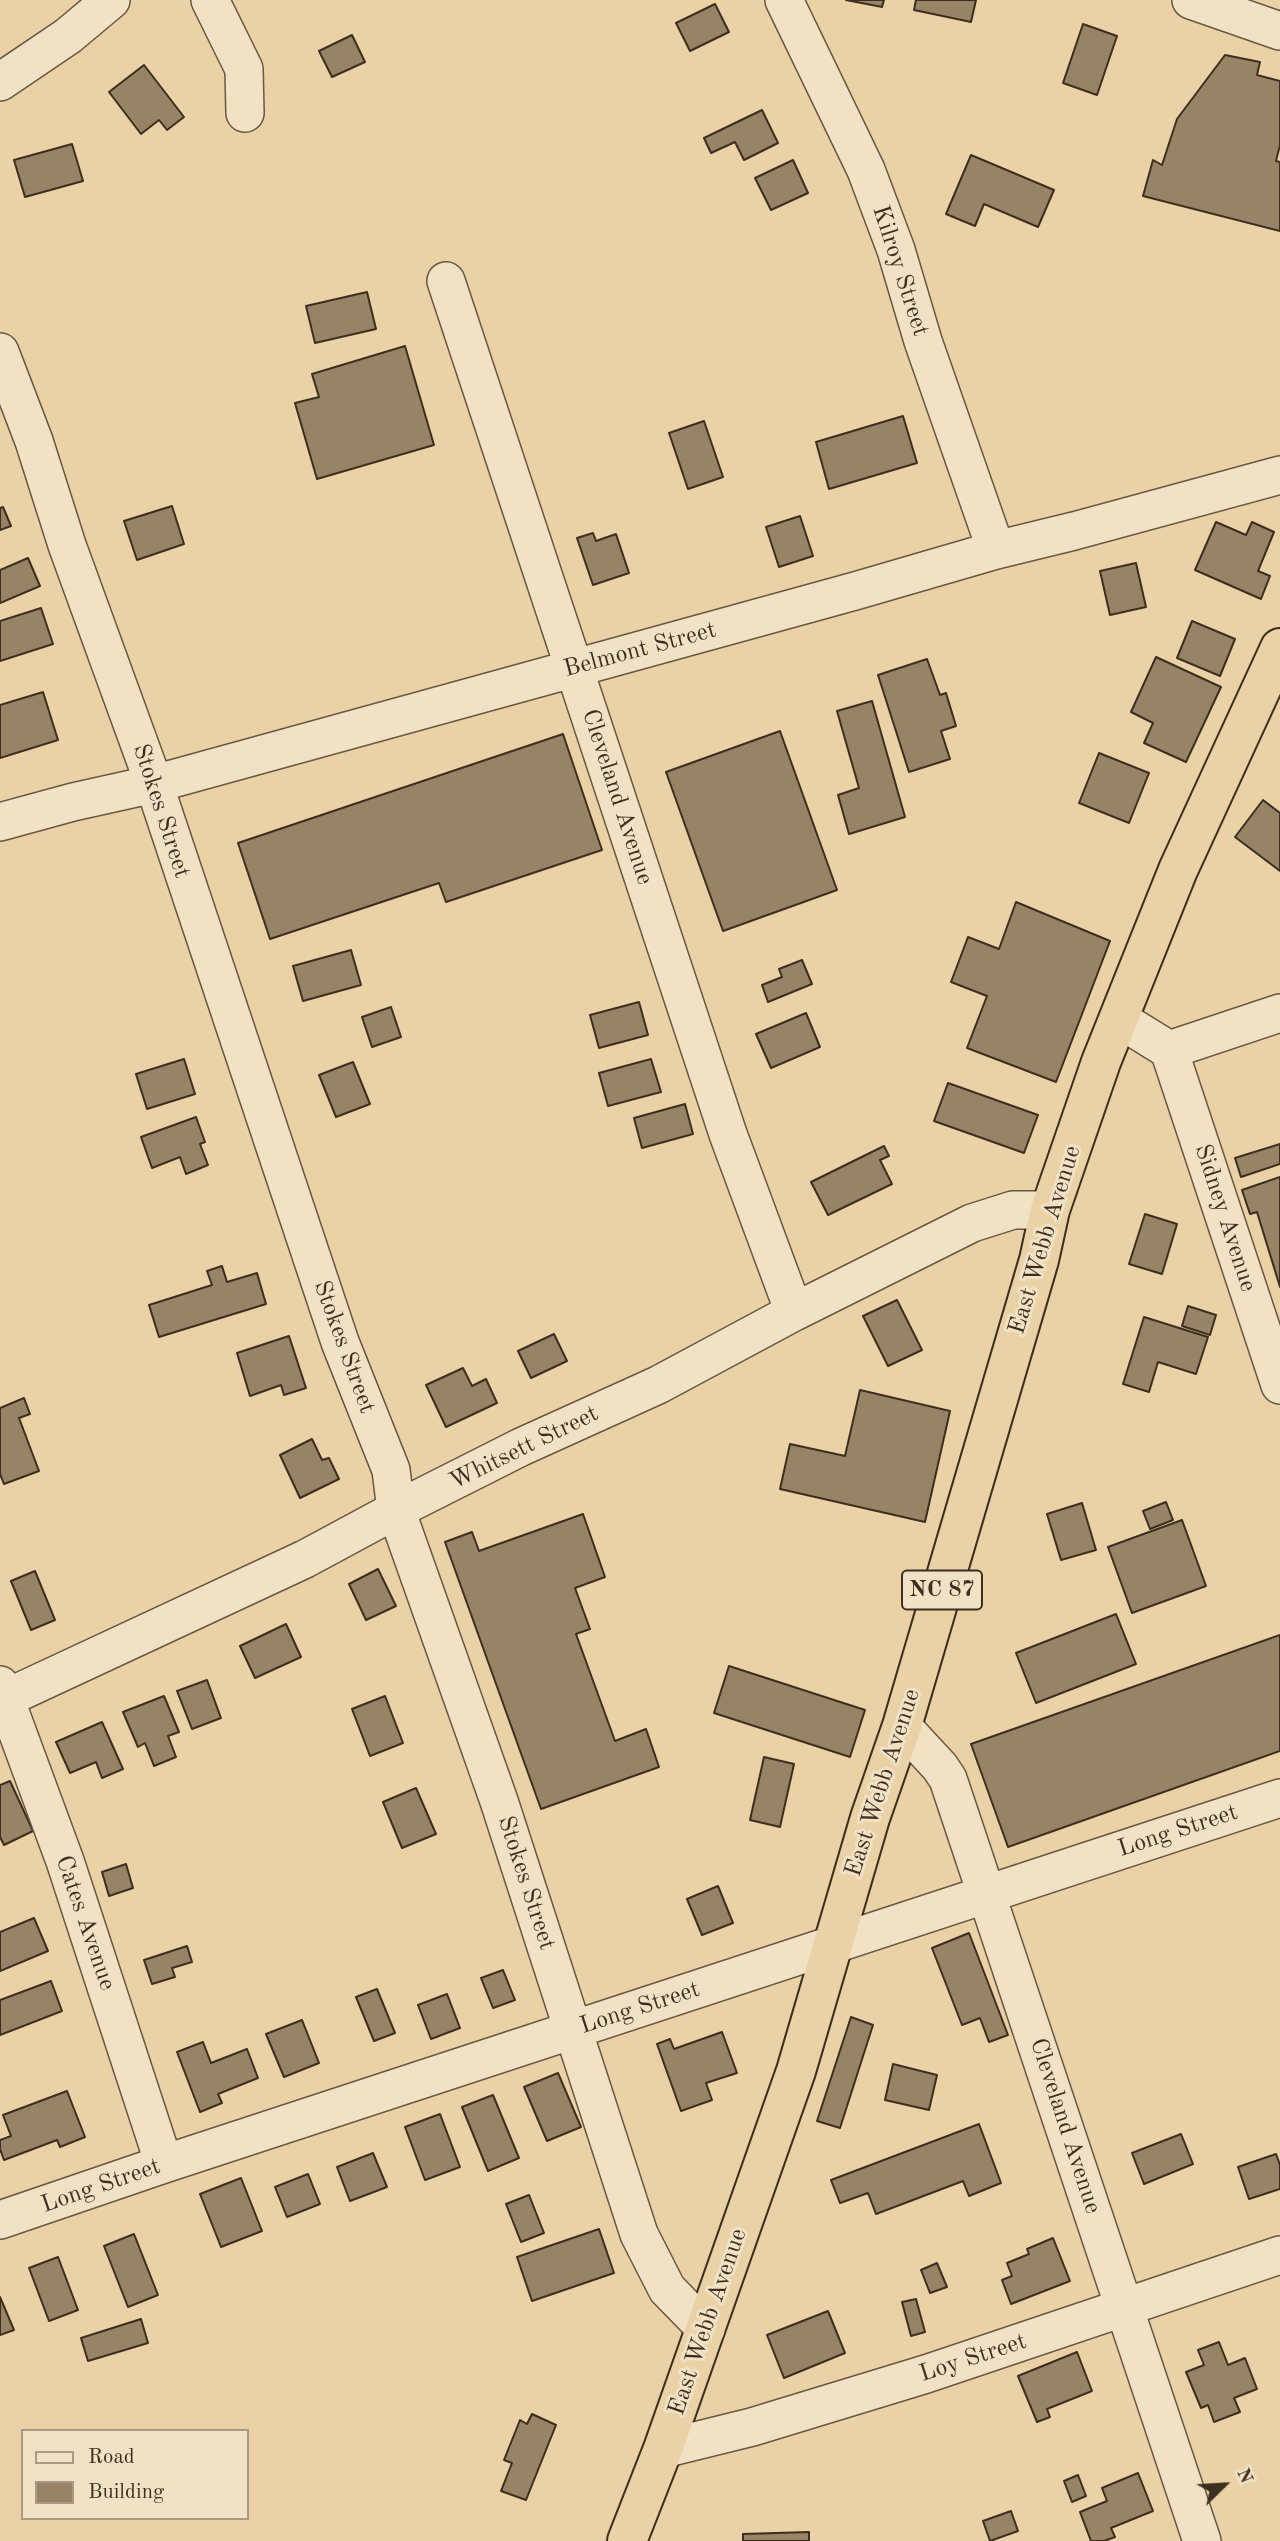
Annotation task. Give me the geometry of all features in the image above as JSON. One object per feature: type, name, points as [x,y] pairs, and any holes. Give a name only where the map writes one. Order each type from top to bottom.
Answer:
[{"type":"highway","name":"East Webb Avenue","points":[[626,2541],[663,2449],[796,2071],[870,1818],[902,1726],[1039,1260],[1051,1210],[1101,1062],[1178,870],[1280,648]]},
{"type":"street","points":[[0,82],[68,36],[111,0]]},
{"type":"street","points":[[210,0],[244,69],[245,113]]},
{"type":"street","name":"Kilroy Street","points":[[784,0],[866,170],[896,250],[923,341],[996,550]]},
{"type":"street","points":[[1191,0],[1280,31]]},
{"type":"street","name":"Cleveland Avenue","points":[[446,281],[728,1134],[794,1312]]},
{"type":"street","name":"Stokes Street","points":[[0,352],[34,441],[67,545],[153,784],[340,1342],[391,1470],[396,1510],[499,1801],[639,2234],[667,2289],[706,2329]]},
{"type":"street","name":"Belmont Street","points":[[0,822],[153,784],[996,550],[1280,475]]},
{"type":"street","points":[[1119,1019],[1169,1050],[1280,1013]]},
{"type":"street","name":"Sidney Avenue","points":[[1169,1050],[1272,1336],[1280,1385]]},
{"type":"street","name":"Whitsett Street","points":[[2,1695],[305,1559],[521,1447],[657,1385],[794,1312],[972,1223],[1013,1210],[1051,1210]]},
{"type":"street","name":"Cates Avenue","points":[[2,1695],[65,1861],[164,2164]]},
{"type":"street","name":"Cleveland Avenue","points":[[902,1726],[948,1779],[1202,2541]]},
{"type":"street","name":"Long Street","points":[[0,2220],[1280,1798]]},
{"type":"street","name":"Loy Street","points":[[663,2449],[819,2407],[1280,2255]]},
{"type":"building","points":[[846,0],[884,0],[882,7]]},
{"type":"building","points":[[916,0],[976,0],[971,22],[914,10]]},
{"type":"building","points":[[715,4],[729,32],[690,51],[676,23]]},
{"type":"building","points":[[1083,24],[1117,36],[1097,95],[1063,83]]},
{"type":"building","points":[[352,35],[365,62],[332,77],[319,51]]},
{"type":"building","points":[[1225,55],[1260,62],[1257,75],[1280,81],[1280,145],[1276,161],[1280,162],[1280,231],[1143,196],[1153,160],[1162,165],[1177,119]]},
{"type":"building","points":[[144,65],[184,117],[167,130],[159,120],[141,134],[109,92]]},
{"type":"building","points":[[762,110],[778,143],[744,160],[735,142],[711,153],[704,138]]},
{"type":"building","points":[[72,144],[83,181],[25,197],[14,160]]},
{"type":"building","points":[[971,155],[1054,190],[1038,227],[984,204],[975,226],[946,214]]},
{"type":"building","points":[[793,160],[808,193],[771,210],[755,178]]},
{"type":"building","points":[[367,292],[376,329],[315,343],[306,306]]},
{"type":"building","points":[[405,346],[434,445],[317,479],[295,403],[319,397],[312,374]]},
{"type":"building","points":[[903,416],[917,463],[829,489],[816,442]]},
{"type":"building","points":[[704,421],[723,477],[688,489],[669,433]]},
{"type":"building","points":[[172,506],[184,544],[137,560],[124,521]]},
{"type":"building","points":[[3,507],[11,526],[0,530],[0,508]]},
{"type":"building","points":[[800,516],[813,556],[779,567],[766,527]]},
{"type":"building","points":[[1216,522],[1246,535],[1252,522],[1274,532],[1258,571],[1270,576],[1261,599],[1195,570]]},
{"type":"building","points":[[593,533],[596,541],[616,534],[629,573],[593,585],[577,538]]},
{"type":"building","points":[[28,558],[40,586],[0,603],[0,570]]},
{"type":"building","points":[[1136,563],[1146,607],[1110,615],[1100,571]]},
{"type":"building","points":[[41,608],[53,644],[0,661],[0,621]]},
{"type":"building","points":[[1192,621],[1235,639],[1220,676],[1177,658]]},
{"type":"building","points":[[1156,657],[1221,687],[1186,762],[1144,743],[1153,723],[1131,712]]},
{"type":"building","points":[[927,659],[940,695],[946,693],[956,726],[941,731],[950,759],[909,772],[878,675]]},
{"type":"building","points":[[43,692],[58,740],[0,758],[0,705]]},
{"type":"building","points":[[872,701],[905,817],[849,834],[838,795],[859,788],[837,711]]},
{"type":"building","points":[[780,731],[837,890],[723,931],[666,772]]},
{"type":"building","points":[[563,734],[602,850],[446,902],[439,883],[270,939],[238,843]]},
{"type":"building","points":[[1099,753],[1149,773],[1129,823],[1079,803]]},
{"type":"building","points":[[1263,800],[1280,813],[1280,871],[1235,837]]},
{"type":"building","points":[[1016,902],[1110,941],[1056,1082],[967,1048],[987,996],[951,982],[968,937],[999,949]]},
{"type":"building","points":[[351,950],[361,985],[303,1001],[293,966]]},
{"type":"building","points":[[802,960],[812,984],[768,1002],[762,985],[782,977],[779,969]]},
{"type":"building","points":[[639,1002],[648,1035],[599,1048],[590,1015]]},
{"type":"building","points":[[391,1007],[401,1037],[372,1047],[362,1017]]},
{"type":"building","points":[[806,1013],[820,1047],[771,1068],[756,1034]]},
{"type":"building","points":[[184,1059],[195,1094],[147,1109],[136,1074]]},
{"type":"building","points":[[651,1059],[661,1092],[608,1106],[599,1073]]},
{"type":"building","points":[[353,1062],[370,1104],[336,1117],[319,1075]]},
{"type":"building","points":[[948,1083],[1038,1115],[1024,1153],[934,1121]]},
{"type":"building","points":[[685,1104],[693,1134],[642,1148],[634,1118]]},
{"type":"building","points":[[196,1117],[205,1142],[200,1144],[208,1165],[186,1174],[180,1157],[152,1168],[141,1137]]},
{"type":"building","points":[[1280,1144],[1280,1164],[1241,1177],[1235,1158]]},
{"type":"building","points":[[884,1146],[889,1156],[880,1160],[892,1184],[828,1215],[811,1182]]},
{"type":"building","points":[[1280,1177],[1280,1287],[1257,1212],[1250,1214],[1242,1190]]},
{"type":"building","points":[[1145,1214],[1177,1224],[1162,1274],[1129,1264]]},
{"type":"building","points":[[222,1266],[227,1282],[257,1273],[266,1304],[159,1337],[149,1305],[212,1285],[207,1271]]},
{"type":"building","points":[[897,1300],[922,1350],[888,1366],[863,1316]]},
{"type":"building","points":[[1188,1306],[1216,1315],[1210,1335],[1182,1326]]},
{"type":"building","points":[[1144,1317],[1208,1337],[1196,1374],[1158,1362],[1149,1392],[1123,1384]]},
{"type":"building","points":[[554,1334],[567,1361],[531,1378],[518,1351]]},
{"type":"building","points":[[289,1336],[306,1388],[284,1395],[281,1385],[250,1396],[237,1353]]},
{"type":"building","points":[[463,1368],[472,1386],[486,1379],[497,1403],[446,1427],[426,1385]]},
{"type":"building","points":[[860,1390],[950,1411],[925,1522],[780,1489],[790,1444],[845,1456]]},
{"type":"building","points":[[24,1398],[30,1414],[19,1418],[39,1471],[4,1484],[0,1474],[0,1408]]},
{"type":"building","points":[[312,1439],[322,1460],[329,1458],[339,1479],[300,1498],[280,1455]]},
{"type":"building","points":[[1166,1502],[1173,1520],[1150,1529],[1143,1511]]},
{"type":"building","points":[[1082,1503],[1096,1550],[1061,1560],[1047,1514]]},
{"type":"building","points":[[583,1514],[605,1577],[575,1588],[590,1629],[576,1634],[615,1741],[646,1729],[659,1767],[541,1809],[445,1542],[472,1532],[479,1551]]},
{"type":"building","points":[[1182,1520],[1206,1586],[1132,1613],[1108,1547]]},
{"type":"building","points":[[378,1569],[396,1606],[366,1620],[349,1584]]},
{"type":"building","points":[[35,1571],[55,1620],[31,1630],[11,1581]]},
{"type":"building","points":[[1116,1614],[1136,1664],[1036,1703],[1016,1653]]},
{"type":"building","points":[[286,1624],[301,1657],[255,1678],[240,1646]]},
{"type":"building","points":[[1280,1635],[1280,1751],[1008,1847],[971,1744]]},
{"type":"building","points":[[729,1666],[865,1710],[850,1757],[714,1713]]},
{"type":"building","points":[[207,1680],[221,1718],[192,1729],[177,1691]]},
{"type":"building","points":[[164,1696],[179,1732],[168,1736],[176,1757],[154,1766],[145,1743],[138,1747],[123,1712]]},
{"type":"building","points":[[385,1696],[403,1743],[370,1756],[352,1709]]},
{"type":"building","points":[[102,1722],[123,1769],[102,1778],[96,1762],[70,1773],[56,1742]]},
{"type":"building","points":[[764,1757],[794,1764],[780,1827],[750,1820]]},
{"type":"building","points":[[10,1781],[33,1831],[4,1845],[0,1837],[0,1785]]},
{"type":"building","points":[[416,1788],[436,1834],[402,1848],[383,1802]]},
{"type":"building","points":[[126,1864],[133,1888],[109,1896],[102,1872]]},
{"type":"building","points":[[718,1886],[733,1923],[702,1935],[687,1899]]},
{"type":"building","points":[[34,1918],[48,1951],[0,1971],[0,1932]]},
{"type":"building","points":[[969,1933],[1008,2035],[989,2042],[980,2018],[962,2025],[932,1948]]},
{"type":"building","points":[[187,1946],[192,1962],[172,1968],[175,1977],[152,1984],[144,1960]]},
{"type":"building","points":[[503,1970],[515,2000],[493,2008],[481,1978]]},
{"type":"building","points":[[51,1981],[62,2011],[0,2035],[0,2000]]},
{"type":"building","points":[[377,1989],[395,2033],[374,2041],[356,1997]]},
{"type":"building","points":[[447,1994],[460,2028],[431,2039],[418,2005]]},
{"type":"building","points":[[851,2017],[873,2025],[840,2128],[817,2121]]},
{"type":"building","points":[[302,2020],[319,2063],[284,2077],[266,2034]]},
{"type":"building","points":[[722,2032],[737,2073],[706,2083],[712,2100],[681,2111],[657,2044],[670,2039],[674,2049]]},
{"type":"building","points":[[203,2042],[211,2063],[247,2049],[258,2078],[218,2094],[222,2103],[200,2112],[177,2052]]},
{"type":"building","points":[[893,2064],[937,2075],[929,2110],[885,2100]]},
{"type":"building","points":[[558,2073],[581,2127],[547,2141],[524,2087]]},
{"type":"building","points":[[67,2091],[85,2137],[60,2147],[57,2140],[4,2160],[0,2140],[11,2136],[3,2115]]},
{"type":"building","points":[[493,2095],[519,2158],[488,2171],[462,2107]]},
{"type":"building","points":[[440,2114],[460,2167],[425,2180],[405,2127]]},
{"type":"building","points":[[979,2124],[1001,2183],[969,2196],[963,2181],[876,2214],[868,2193],[840,2203],[831,2180]]},
{"type":"building","points":[[1181,2134],[1193,2164],[1144,2184],[1132,2153]]},
{"type":"building","points":[[373,2153],[387,2187],[350,2201],[337,2167]]},
{"type":"building","points":[[1276,2154],[1280,2165],[1280,2189],[1249,2199],[1238,2167]]},
{"type":"building","points":[[308,2174],[320,2204],[287,2217],[275,2187]]},
{"type":"building","points":[[241,2178],[262,2231],[221,2247],[200,2194]]},
{"type":"building","points":[[529,2195],[544,2233],[521,2242],[506,2204]]},
{"type":"building","points":[[599,2229],[614,2273],[532,2301],[517,2257]]},
{"type":"building","points":[[134,2234],[158,2295],[128,2307],[104,2246]]},
{"type":"building","points":[[1053,2238],[1070,2281],[1011,2304],[1002,2280],[1012,2276],[1007,2263],[1029,2254],[1027,2249]]},
{"type":"building","points":[[58,2257],[78,2310],[49,2321],[29,2268]]},
{"type":"building","points":[[937,2263],[947,2287],[930,2293],[921,2270]]},
{"type":"building","points":[[0,2297],[14,2330],[0,2335]]},
{"type":"building","points":[[916,2299],[925,2332],[911,2336],[902,2302]]},
{"type":"building","points":[[828,2311],[845,2353],[784,2378],[767,2335]]},
{"type":"building","points":[[141,2319],[148,2343],[88,2361],[81,2338]]},
{"type":"building","points":[[1219,2342],[1228,2365],[1245,2358],[1257,2389],[1234,2398],[1240,2412],[1214,2422],[1208,2405],[1201,2408],[1186,2372],[1204,2365],[1198,2350]]},
{"type":"building","points":[[1077,2352],[1092,2391],[1047,2409],[1050,2417],[1037,2422],[1018,2376]]},
{"type":"building","points":[[532,2414],[556,2425],[526,2500],[501,2491],[512,2463],[504,2460],[520,2420],[527,2424]]},
{"type":"building","points":[[1138,2473],[1153,2511],[1111,2528],[1115,2537],[1104,2541],[1091,2541],[1080,2512],[1107,2501],[1102,2488]]},
{"type":"building","points":[[1078,2475],[1086,2496],[1072,2502],[1064,2481]]},
{"type":"building","points":[[1011,2511],[1018,2531],[990,2541],[983,2521]]},
{"type":"building","points":[[809,2532],[809,2541],[743,2541],[743,2534]]}]
